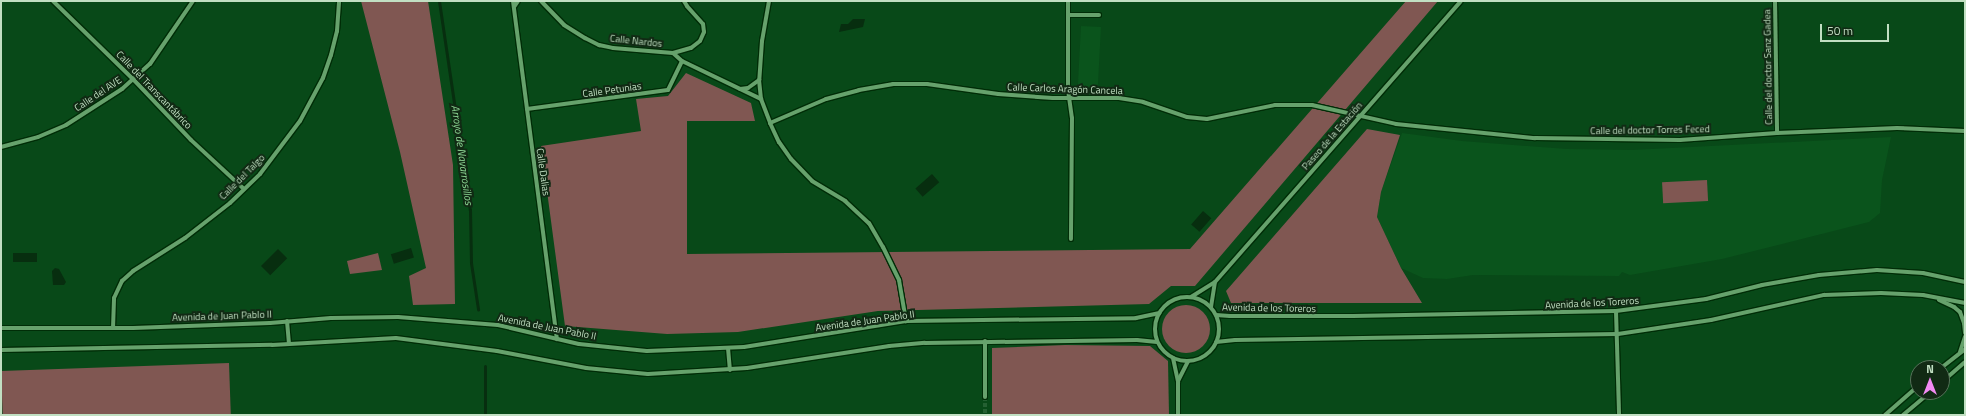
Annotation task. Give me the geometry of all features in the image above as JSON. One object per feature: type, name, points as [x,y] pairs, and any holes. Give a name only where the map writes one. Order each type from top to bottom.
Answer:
[{"type":"street","name":"Calle del Transcantábrico","points":[[53,1],[133,79],[191,140],[244,189]]},
{"type":"street","name":"Calle del AVE","points":[[1,147],[38,137],[66,125],[104,102],[150,64],[193,1]]},
{"type":"street","name":"Calle del Talgo","points":[[113,328],[114,298],[122,281],[133,271],[185,238],[244,189],[282,146],[312,101],[331,54],[337,31],[339,1]]},
{"type":"street","name":"Calle Dalias","points":[[513,1],[557,339]]},
{"type":"street","points":[[514,7],[518,1]]},
{"type":"street","name":"Calle Nardos","points":[[541,1],[564,24],[585,38],[599,45],[613,48],[673,53]]},
{"type":"street","points":[[673,53],[691,48],[700,41],[704,32],[703,24],[684,1]]},
{"type":"street","points":[[769,1],[762,41],[759,80],[761,99],[770,123],[779,142],[791,159],[812,181],[845,201],[868,223],[883,247],[899,280],[906,321]]},
{"type":"street","points":[[1068,1],[1069,98],[1072,118],[1071,239]]},
{"type":"street","name":"Paseo de la Estación","points":[[1191,297],[1215,282],[1461,1]]},
{"type":"street","name":"Calle del doctor Sanz Gadea","points":[[1775,1],[1777,133]]},
{"type":"street","points":[[1068,15],[1099,15]]},
{"type":"street","points":[[673,53],[682,61],[761,99]]},
{"type":"street","name":"Calle Petunias","points":[[527,109],[668,90],[682,61]]},
{"type":"street","points":[[740,89],[748,88],[759,80]]},
{"type":"street","name":"Calle Carlos Aragón Cancela","points":[[770,123],[826,99],[859,90],[893,84],[927,84],[998,94],[1069,98],[1119,98],[1143,102],[1187,117],[1207,119],[1257,108],[1297,104],[1327,108],[1361,116]]},
{"type":"street","name":"Calle del doctor Torres Feced","points":[[1361,116],[1396,124],[1535,138],[1680,140],[1777,133],[1897,128],[1965,131]]},
{"type":"street","name":"Avenida de los Toreros","points":[[1216,315],[1353,316],[1616,311],[1706,299],[1762,285],[1819,275],[1877,270],[1923,273],[1965,282]]},
{"type":"street","points":[[1211,307],[1215,282]]},
{"type":"street","points":[[1216,342],[1235,340],[1618,334],[1711,320],[1824,295],[1881,293],[1931,297],[1965,303]]},
{"type":"street","points":[[1181,297],[1191,297],[1205,302],[1211,307],[1216,315],[1219,326],[1216,342],[1208,354],[1188,362],[1173,358],[1161,349],[1154,331],[1159,313],[1172,300],[1181,297]]},
{"type":"street","points":[[1931,297],[1954,306],[1960,312],[1964,323],[1965,333]]},
{"type":"street","points":[[1616,311],[1618,334],[1619,415]]},
{"type":"street","name":"Avenida de Juan Pablo II","points":[[1,328],[113,328],[374,317],[433,319],[498,325],[579,344],[647,351],[728,348],[906,321],[1136,318],[1159,313]]},
{"type":"street","points":[[287,321],[289,344]]},
{"type":"street","points":[[1959,354],[1965,337]]},
{"type":"street","points":[[1,350],[133,349],[289,344],[396,338],[497,351],[586,368],[648,374],[730,370],[889,346],[985,341],[1137,340],[1157,342]]},
{"type":"street","points":[[985,341],[985,397]]},
{"type":"street","points":[[728,348],[730,370]]},
{"type":"street","points":[[1950,361],[1965,349]]},
{"type":"street","points":[[1173,358],[1178,382],[1178,415]]},
{"type":"street","points":[[1178,382],[1188,362]]},
{"type":"street","points":[[1950,375],[1965,362]]},
{"type":"street","points":[[1886,415],[1910,393]]},
{"type":"street","points":[[1903,415],[1921,400]]},
{"type":"shaded area","points":[[361,1],[428,1],[453,165],[455,304],[413,305],[409,276],[426,268],[400,152]]},
{"type":"shaded area","points":[[1406,1],[1438,1],[1195,286],[1171,286],[1149,304],[878,311],[738,332],[667,334],[565,326],[541,146],[641,131],[636,99],[668,96],[686,73],[751,103],[755,121],[687,121],[687,254],[1190,249]]},
{"type":"shaded area","points":[[853,19],[865,19],[863,27],[839,32],[841,24],[848,24]]},
{"type":"shaded area","points":[[1081,26],[1101,27],[1098,89],[1078,88]]},
{"type":"shaded area","points":[[1367,129],[1400,135],[1381,192],[1377,217],[1401,268],[1422,303],[1231,303],[1226,291]]},
{"type":"shaded area","points":[[1402,133],[1462,141],[1567,149],[1632,150],[1891,137],[1882,180],[1880,213],[1869,222],[1722,259],[1630,275],[1622,272],[1619,276],[1473,275],[1447,279],[1423,278],[1401,268],[1377,217],[1381,192]]},
{"type":"shaded area","points":[[932,174],[939,182],[923,197],[915,188]]},
{"type":"shaded area","points":[[1707,180],[1708,201],[1663,203],[1662,182]]},
{"type":"shaded area","points":[[1203,211],[1211,218],[1199,232],[1191,225]]},
{"type":"shaded area","points":[[411,248],[414,258],[394,264],[391,254]]},
{"type":"shaded area","points":[[278,249],[287,258],[270,275],[261,266]]},
{"type":"shaded area","points":[[13,253],[37,253],[37,262],[13,262]]},
{"type":"shaded area","points":[[378,253],[382,270],[350,274],[347,261]]},
{"type":"shaded area","points":[[55,268],[59,269],[66,282],[64,285],[53,285],[52,271]]},
{"type":"shaded area","points":[[1181,305],[1191,305],[1200,309],[1206,315],[1209,320],[1209,338],[1200,349],[1191,353],[1181,353],[1172,349],[1166,343],[1162,334],[1162,324],[1166,315],[1172,309]]},
{"type":"shaded area","points":[[1065,345],[1150,346],[1168,361],[1169,415],[992,415],[992,348]]},
{"type":"shaded area","points":[[229,363],[231,415],[3,415],[1,371]]},
{"type":"waterway","name":"Arroyo de Navarrosillos","points":[[439,1],[470,210],[471,263],[478,309]]},
{"type":"waterway","name":"Arroyo de Navarrosillos","points":[[485,366],[485,415]]},
{"type":"tunnel","points":[[985,397],[985,415]]}]
